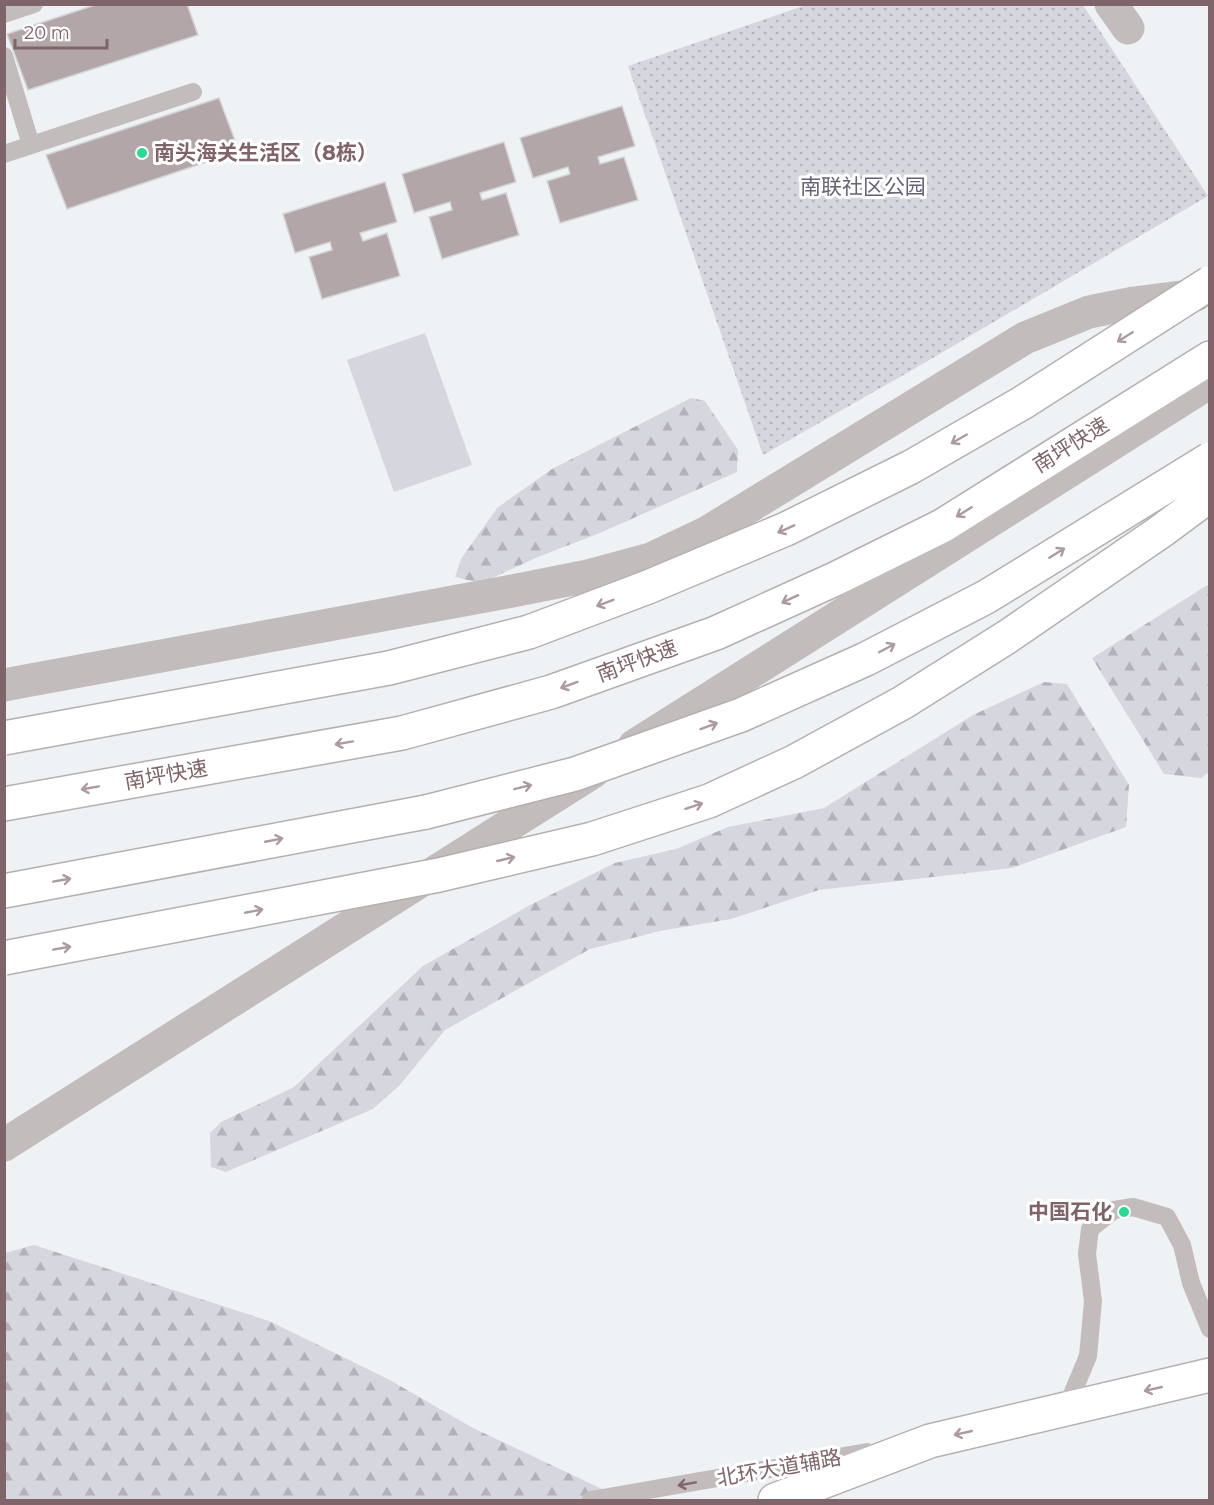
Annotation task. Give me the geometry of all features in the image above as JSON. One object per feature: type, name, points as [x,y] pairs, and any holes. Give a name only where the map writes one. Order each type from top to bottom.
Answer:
[{"type":"main road","points":[[4,738],[389,669],[529,632],[551,624],[648,587],[786,529],[911,467],[1022,403],[1209,284]]},
{"type":"main road","name":"南坪快速","points":[[4,804],[402,733],[551,692],[716,633],[835,579],[942,526],[1209,358]]},
{"type":"main road","points":[[4,891],[426,812],[575,774],[719,723],[866,659],[986,597],[1209,459]]},
{"type":"main road","points":[[4,958],[439,875],[592,839],[709,801],[794,762],[902,703],[1007,637],[1160,532],[1209,495]]},
{"type":"main road","name":"北环大道辅路","points":[[775,1500],[930,1441],[1209,1375]]},
{"type":"street","points":[[4,685],[507,592],[588,576],[651,559],[706,533],[1025,338],[1089,312],[1134,303],[1209,293]]},
{"type":"street","points":[[4,1145],[1209,382]]},
{"type":"lane","points":[[4,14],[34,4]]},
{"type":"lane","points":[[4,56],[12,108],[31,145]]},
{"type":"lane","points":[[4,154],[193,92]]},
{"type":"lane","points":[[1066,1409],[1088,1356],[1093,1301],[1087,1254],[1090,1228],[1114,1210],[1133,1207],[1167,1217],[1182,1245],[1191,1283],[1209,1329]]},
{"type":"lane","name":"北环大道辅路","points":[[591,1500],[930,1441]]},
{"type":"green space","name":"南联社区公园","points":[[809,4],[1083,5],[1208,196],[763,455],[628,66]]},
{"type":"green space","points":[[425,333],[472,465],[394,492],[347,360]]},
{"type":"green space","points":[[691,398],[705,401],[738,450],[737,472],[481,583],[455,577],[461,559],[497,508],[552,469]]},
{"type":"green space","points":[[1209,584],[1209,772],[1201,778],[1164,774],[1092,658]]},
{"type":"green space","points":[[1044,682],[1067,684],[1129,785],[1126,827],[1012,868],[819,890],[731,919],[660,931],[590,949],[445,1030],[399,1086],[373,1109],[226,1172],[211,1167],[210,1133],[221,1122],[294,1087],[423,966],[530,905],[615,863],[676,849],[728,827],[824,808],[973,715]]},
{"type":"green space","points":[[34,1245],[269,1321],[388,1379],[473,1428],[617,1496],[588,1500],[5,1500],[5,1253]]},
{"type":"building","points":[[98,4],[187,4],[198,35],[28,90],[7,34]]},
{"type":"building","name":"南头海关生活区（8栋）","points":[[219,98],[239,151],[67,209],[46,155]]},
{"type":"building","points":[[622,106],[635,146],[598,157],[600,164],[624,157],[638,200],[560,223],[547,181],[570,174],[568,167],[533,178],[520,138]]},
{"type":"building","points":[[504,142],[516,182],[480,193],[482,200],[506,193],[519,235],[442,259],[429,217],[452,210],[450,202],[414,213],[402,174]]},
{"type":"building","points":[[385,182],[397,222],[360,233],[363,241],[387,233],[400,276],[322,299],[309,257],[332,250],[330,242],[295,253],[283,214]]},
{"type":"place","name":"南头海关生活区（8栋）","points":[[142,153]]},
{"type":"place","name":"中国石化","points":[[1124,1212]]}]
